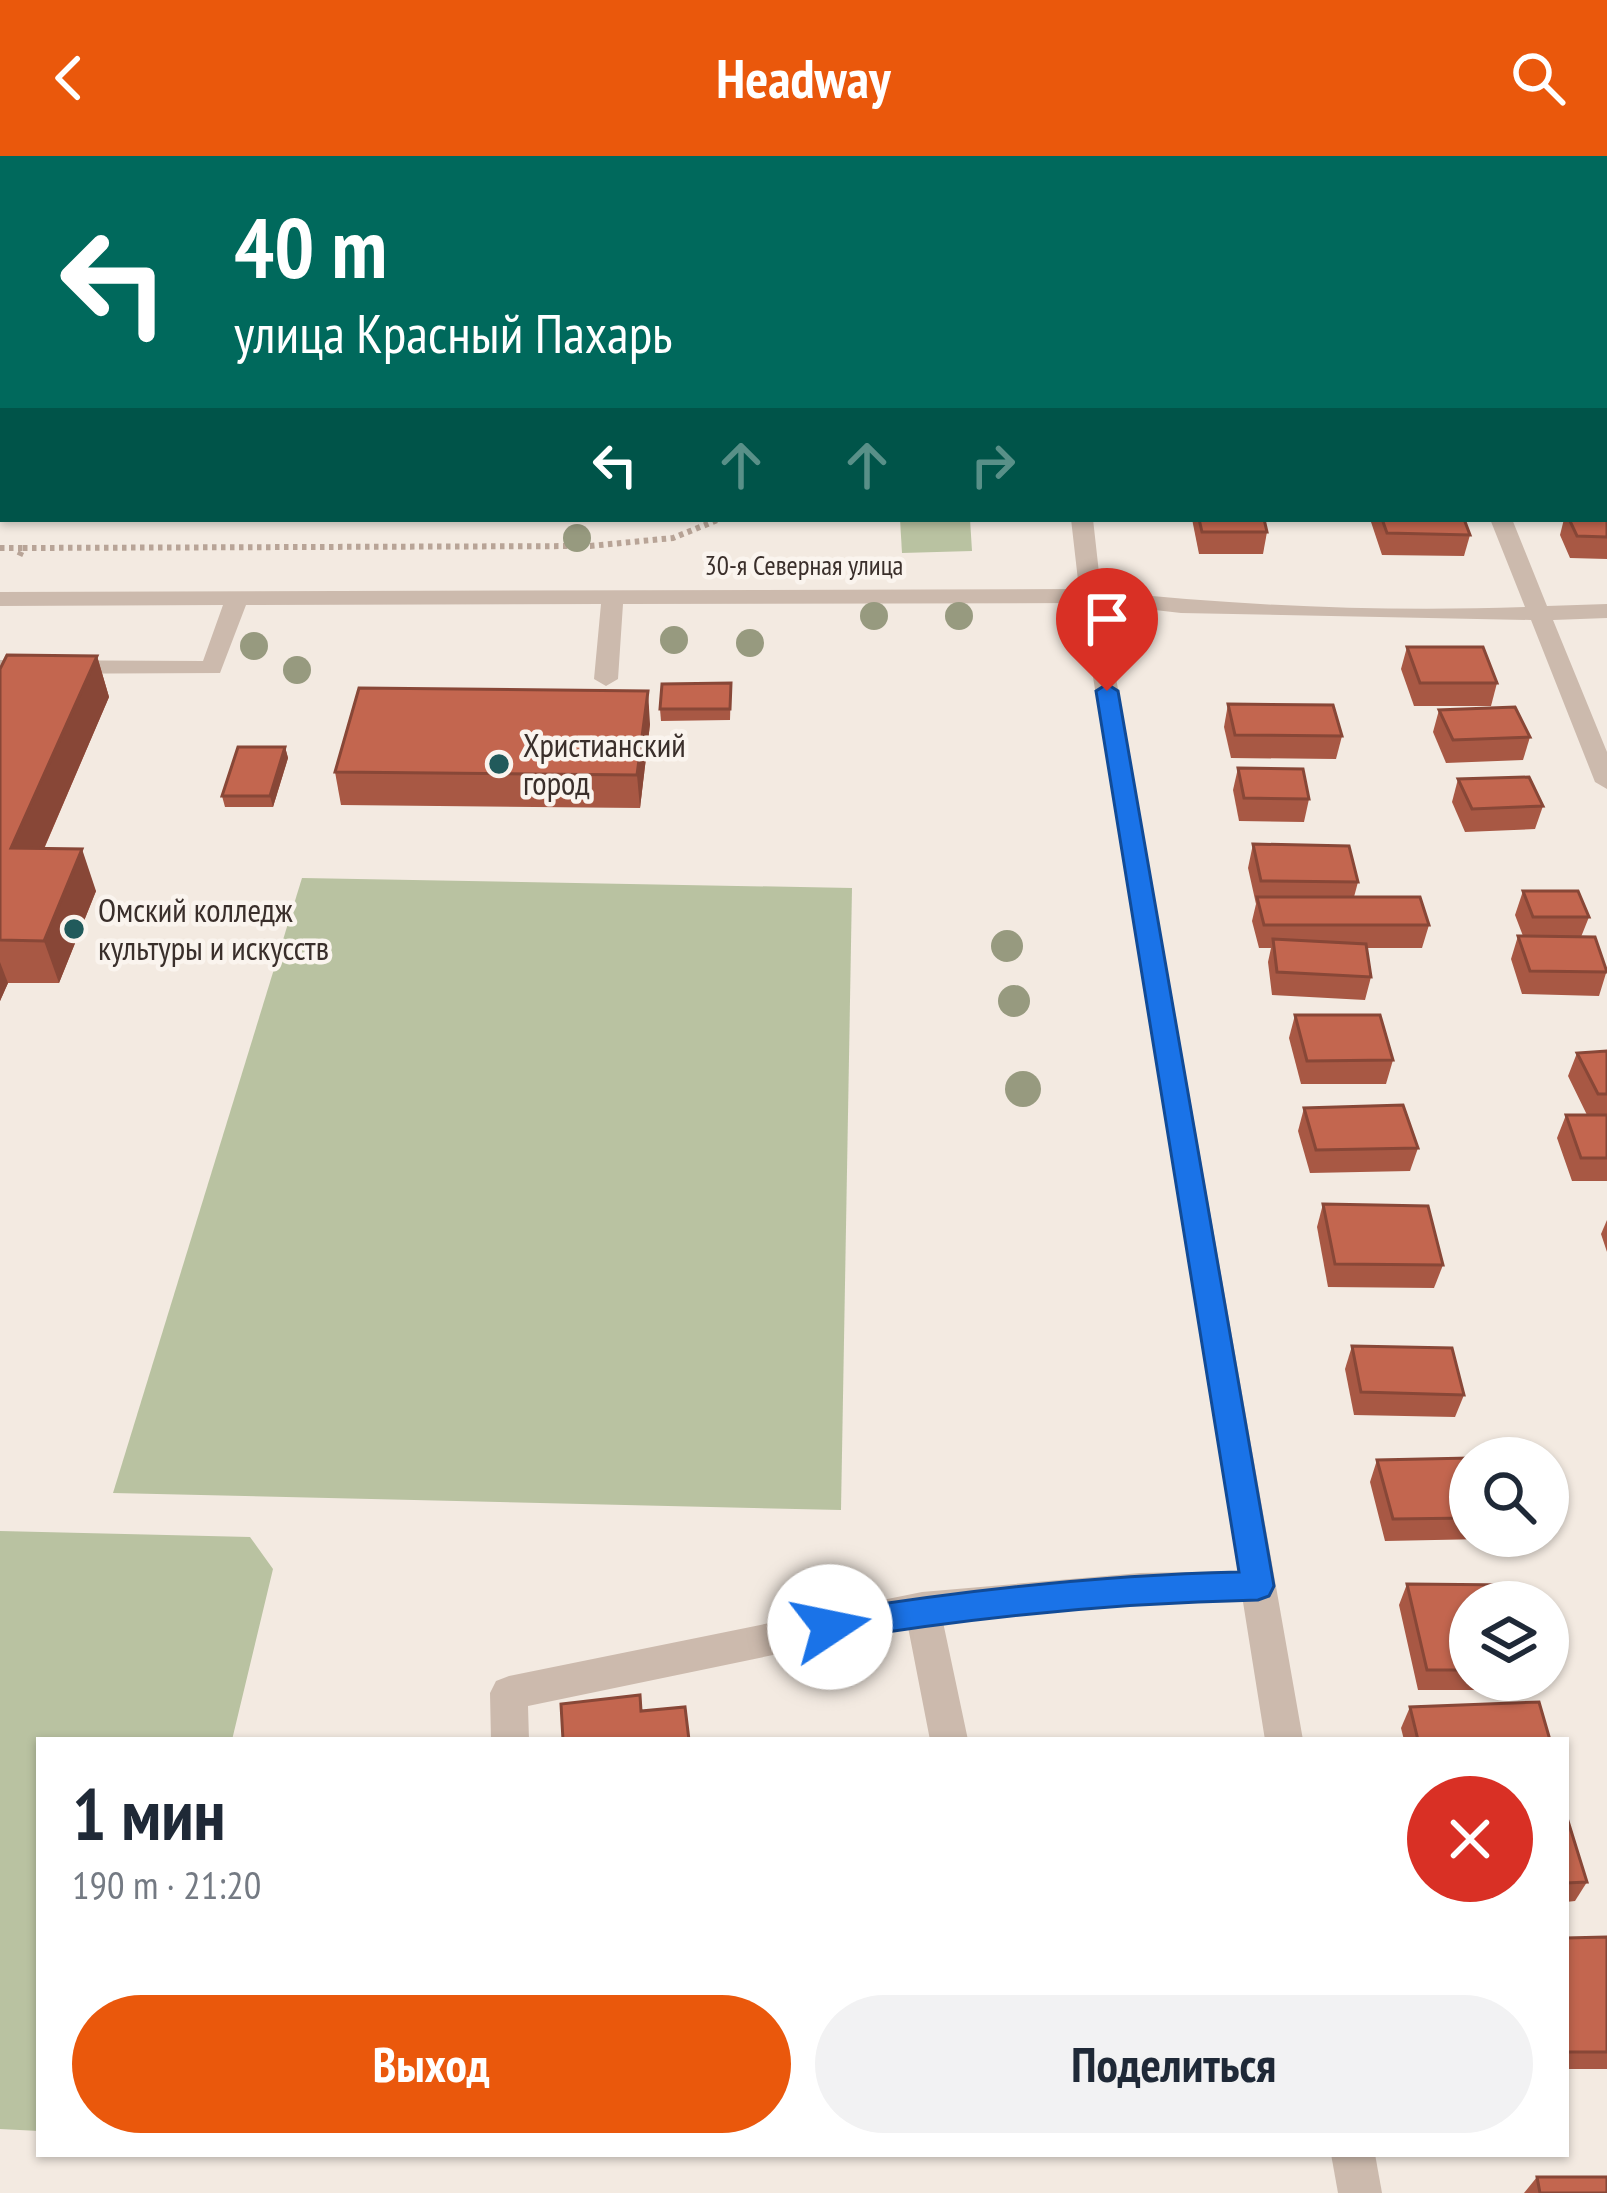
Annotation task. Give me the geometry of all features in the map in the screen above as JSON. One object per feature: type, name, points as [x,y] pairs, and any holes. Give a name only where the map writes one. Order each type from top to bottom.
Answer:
[{"type":"street","points":[[1082,522],[1283,1737]]},
{"type":"street","points":[[1502,522],[1607,782]]},
{"type":"street","points":[[606,679],[613,596]]},
{"type":"street","name":"30-я Северная улица","points":[[0,599],[1091,596],[1180,606],[1539,615],[1607,611]]},
{"type":"street","points":[[0,667],[212,668],[236,601]]},
{"type":"street","points":[[510,1737],[508,1693],[922,1608],[1140,1588],[1258,1586]]},
{"type":"street","points":[[922,1608],[948,1737]]},
{"type":"street","points":[[1354,2157],[1360,2193]]},
{"type":"path","points":[[0,548],[590,546],[652,543],[715,522]]},
{"type":"path","points":[[18,559],[23,548]]},
{"type":"green space","points":[[900,522],[970,522],[972,551],[902,553]]},
{"type":"green space","points":[[302,878],[852,888],[841,1510],[113,1493]]},
{"type":"green space","points":[[0,1531],[250,1537],[273,1569],[233,1737],[36,1737],[36,2131],[0,2129]]},
{"type":"building","points":[[1200,522],[1265,522],[1267,532],[1202,532]]},
{"type":"building","points":[[1383,522],[1465,522],[1470,535],[1387,533]]},
{"type":"building","points":[[1570,522],[1607,522],[1607,537],[1577,536]]},
{"type":"building","points":[[1407,647],[1483,647],[1497,683],[1420,683]]},
{"type":"building","points":[[7,655],[97,656],[11,848],[82,849],[44,941],[0,940],[0,669]]},
{"type":"building","points":[[731,683],[730,709],[660,709],[662,684]]},
{"type":"building","points":[[359,688],[648,691],[637,775],[335,772]]},
{"type":"building","points":[[1228,704],[1333,705],[1342,736],[1235,735]]},
{"type":"building","points":[[1515,707],[1530,737],[1453,740],[1439,710]]},
{"type":"building","points":[[238,747],[285,747],[270,796],[222,796]]},
{"type":"building","points":[[1238,768],[1303,769],[1309,799],[1244,798]]},
{"type":"building","points":[[1529,777],[1543,806],[1472,809],[1458,779]]},
{"type":"building","points":[[1253,844],[1349,846],[1358,882],[1261,881]]},
{"type":"building","points":[[1523,891],[1578,891],[1589,917],[1533,917]]},
{"type":"building","points":[[1257,897],[1420,897],[1429,925],[1264,925]]},
{"type":"building","points":[[1518,936],[1595,937],[1607,972],[1530,971]]},
{"type":"building","points":[[1273,939],[1366,944],[1371,977],[1277,972]]},
{"type":"building","points":[[1295,1015],[1380,1015],[1393,1060],[1307,1061]]},
{"type":"building","points":[[1607,1051],[1607,1094],[1598,1094],[1577,1053]]},
{"type":"building","points":[[1403,1105],[1418,1148],[1316,1150],[1304,1108]]},
{"type":"building","points":[[1566,1115],[1607,1115],[1607,1158],[1581,1158]]},
{"type":"building","points":[[1323,1204],[1428,1206],[1443,1265],[1335,1264]]},
{"type":"building","points":[[1352,1346],[1452,1348],[1464,1395],[1361,1392]]},
{"type":"building","points":[[1449,1458],[1449,1518],[1393,1519],[1377,1460]]},
{"type":"building","points":[[1407,1584],[1449,1584],[1449,1670],[1427,1670]]},
{"type":"building","points":[[640,1695],[641,1711],[685,1707],[689,1737],[563,1737],[561,1704]]},
{"type":"building","points":[[1539,1702],[1549,1737],[1417,1737],[1410,1707]]},
{"type":"building","points":[[1569,1824],[1587,1882],[1569,1883]]},
{"type":"building","points":[[1607,1937],[1607,2052],[1569,2052],[1569,1938]]},
{"type":"building","points":[[1537,2177],[1607,2177],[1607,2193],[1540,2193]]},
{"type":"place","name":"Христианский город","points":[[499,764]]},
{"type":"place","name":"Омский колледж культуры и искусств","points":[[74,929]]},
{"type":"route","points":[[830,1627],[922,1608],[1140,1588],[1258,1586],[1107,691]]}]
